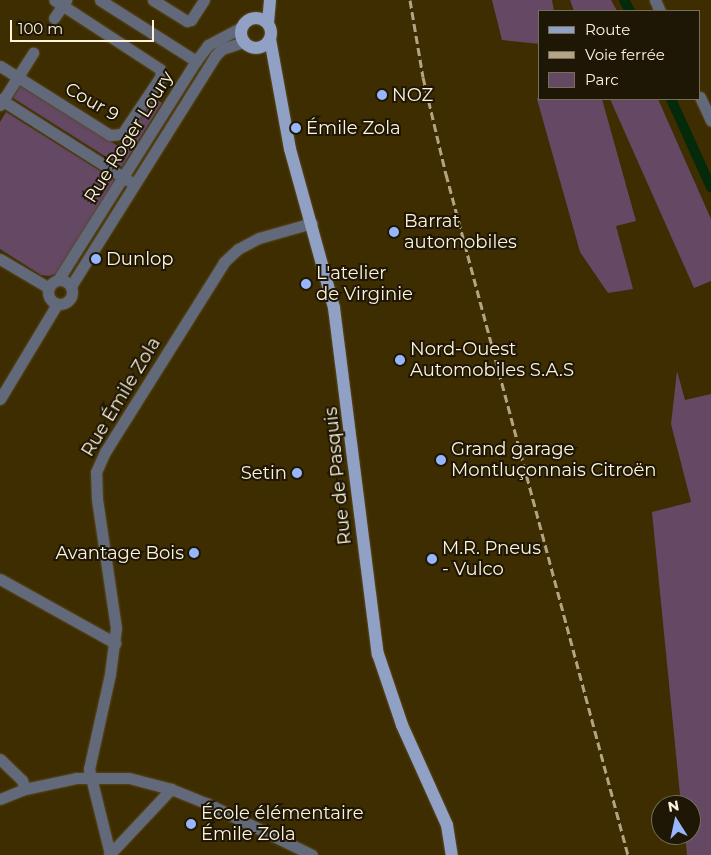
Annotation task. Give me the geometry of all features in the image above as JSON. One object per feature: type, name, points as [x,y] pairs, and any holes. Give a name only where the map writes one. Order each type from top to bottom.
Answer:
[{"type":"main road","points":[[265,0],[254,18],[242,27],[250,45],[270,39]]},
{"type":"main road","points":[[254,18],[268,23],[270,0]]},
{"type":"main road","name":"Rue de Pasquis","points":[[268,23],[290,149],[334,308],[344,362],[378,654],[402,725],[447,825],[452,855]]},
{"type":"main road","name":"Rue de Pasquis","points":[[250,45],[272,67],[280,85]]},
{"type":"street","points":[[100,0],[196,61]]},
{"type":"street","points":[[153,0],[187,21],[192,20],[204,0]]},
{"type":"street","points":[[54,18],[61,2]]},
{"type":"street","name":"Cour 9","points":[[0,66],[110,135],[122,134],[160,76],[157,65],[61,2]]},
{"type":"street","name":"Rue Roger Loury","points":[[0,399],[57,304],[65,304],[71,298],[71,286],[196,61],[208,45],[242,27]]},
{"type":"street","name":"Rue Roger Loury","points":[[54,284],[129,181],[215,56],[222,49],[250,45]]},
{"type":"street","points":[[33,52],[1,102],[129,181]]},
{"type":"street","points":[[701,99],[711,121]]},
{"type":"street","name":"Rue Émile Zola","points":[[110,854],[88,769],[115,644],[116,614],[96,499],[96,472],[105,452],[224,262],[238,249],[259,238],[312,223]]},
{"type":"street","points":[[0,259],[54,284],[71,286]]},
{"type":"street","points":[[54,284],[49,296],[57,304]]},
{"type":"street","points":[[0,579],[115,644]]},
{"type":"street","points":[[0,759],[22,780],[25,789]]},
{"type":"street","points":[[0,799],[25,789],[90,776],[129,778],[171,789],[312,855]]},
{"type":"street","points":[[110,854],[171,789]]},
{"type":"green space","points":[[492,0],[552,0],[554,10],[538,10],[538,44],[502,40]]},
{"type":"green space","points":[[570,0],[611,0],[616,10],[574,10]]},
{"type":"green space","points":[[20,86],[118,146],[152,97],[162,103],[122,167],[13,98]]},
{"type":"green space","points":[[538,97],[538,100],[602,100],[636,221],[616,226],[633,289],[608,293],[580,252],[537,99]]},
{"type":"green space","points":[[610,100],[658,100],[711,219],[711,281],[694,288]]},
{"type":"green space","points":[[6,112],[116,181],[56,274],[49,276],[41,275],[0,249],[0,122]]},
{"type":"green space","points":[[677,371],[685,400],[711,394],[711,855],[687,855],[686,845],[701,845],[701,795],[680,795],[652,512],[691,502],[671,424]]},
{"type":"waterway","points":[[624,0],[629,10]]},
{"type":"waterway","points":[[671,100],[711,187]]},
{"type":"railway","points":[[410,0],[423,77],[446,174],[628,855]]},
{"type":"place","name":"NOZ","points":[[382,95]]},
{"type":"place","name":"Émile Zola","points":[[296,128]]},
{"type":"place","name":"Barrat automobiles","points":[[394,232]]},
{"type":"place","name":"Dunlop","points":[[96,259]]},
{"type":"place","name":"L'atelier de Virginie","points":[[306,284]]},
{"type":"place","name":"Nord-Ouest Automobiles S.A.S","points":[[400,360]]},
{"type":"place","name":"Grand garage Montluçonnais Citroën","points":[[441,460]]},
{"type":"place","name":"Setin","points":[[297,473]]},
{"type":"place","name":"Avantage Bois","points":[[194,553]]},
{"type":"place","name":"M.R. Pneus - Vulco","points":[[432,559]]},
{"type":"place","name":"École élémentaire Émile Zola","points":[[191,824]]}]
